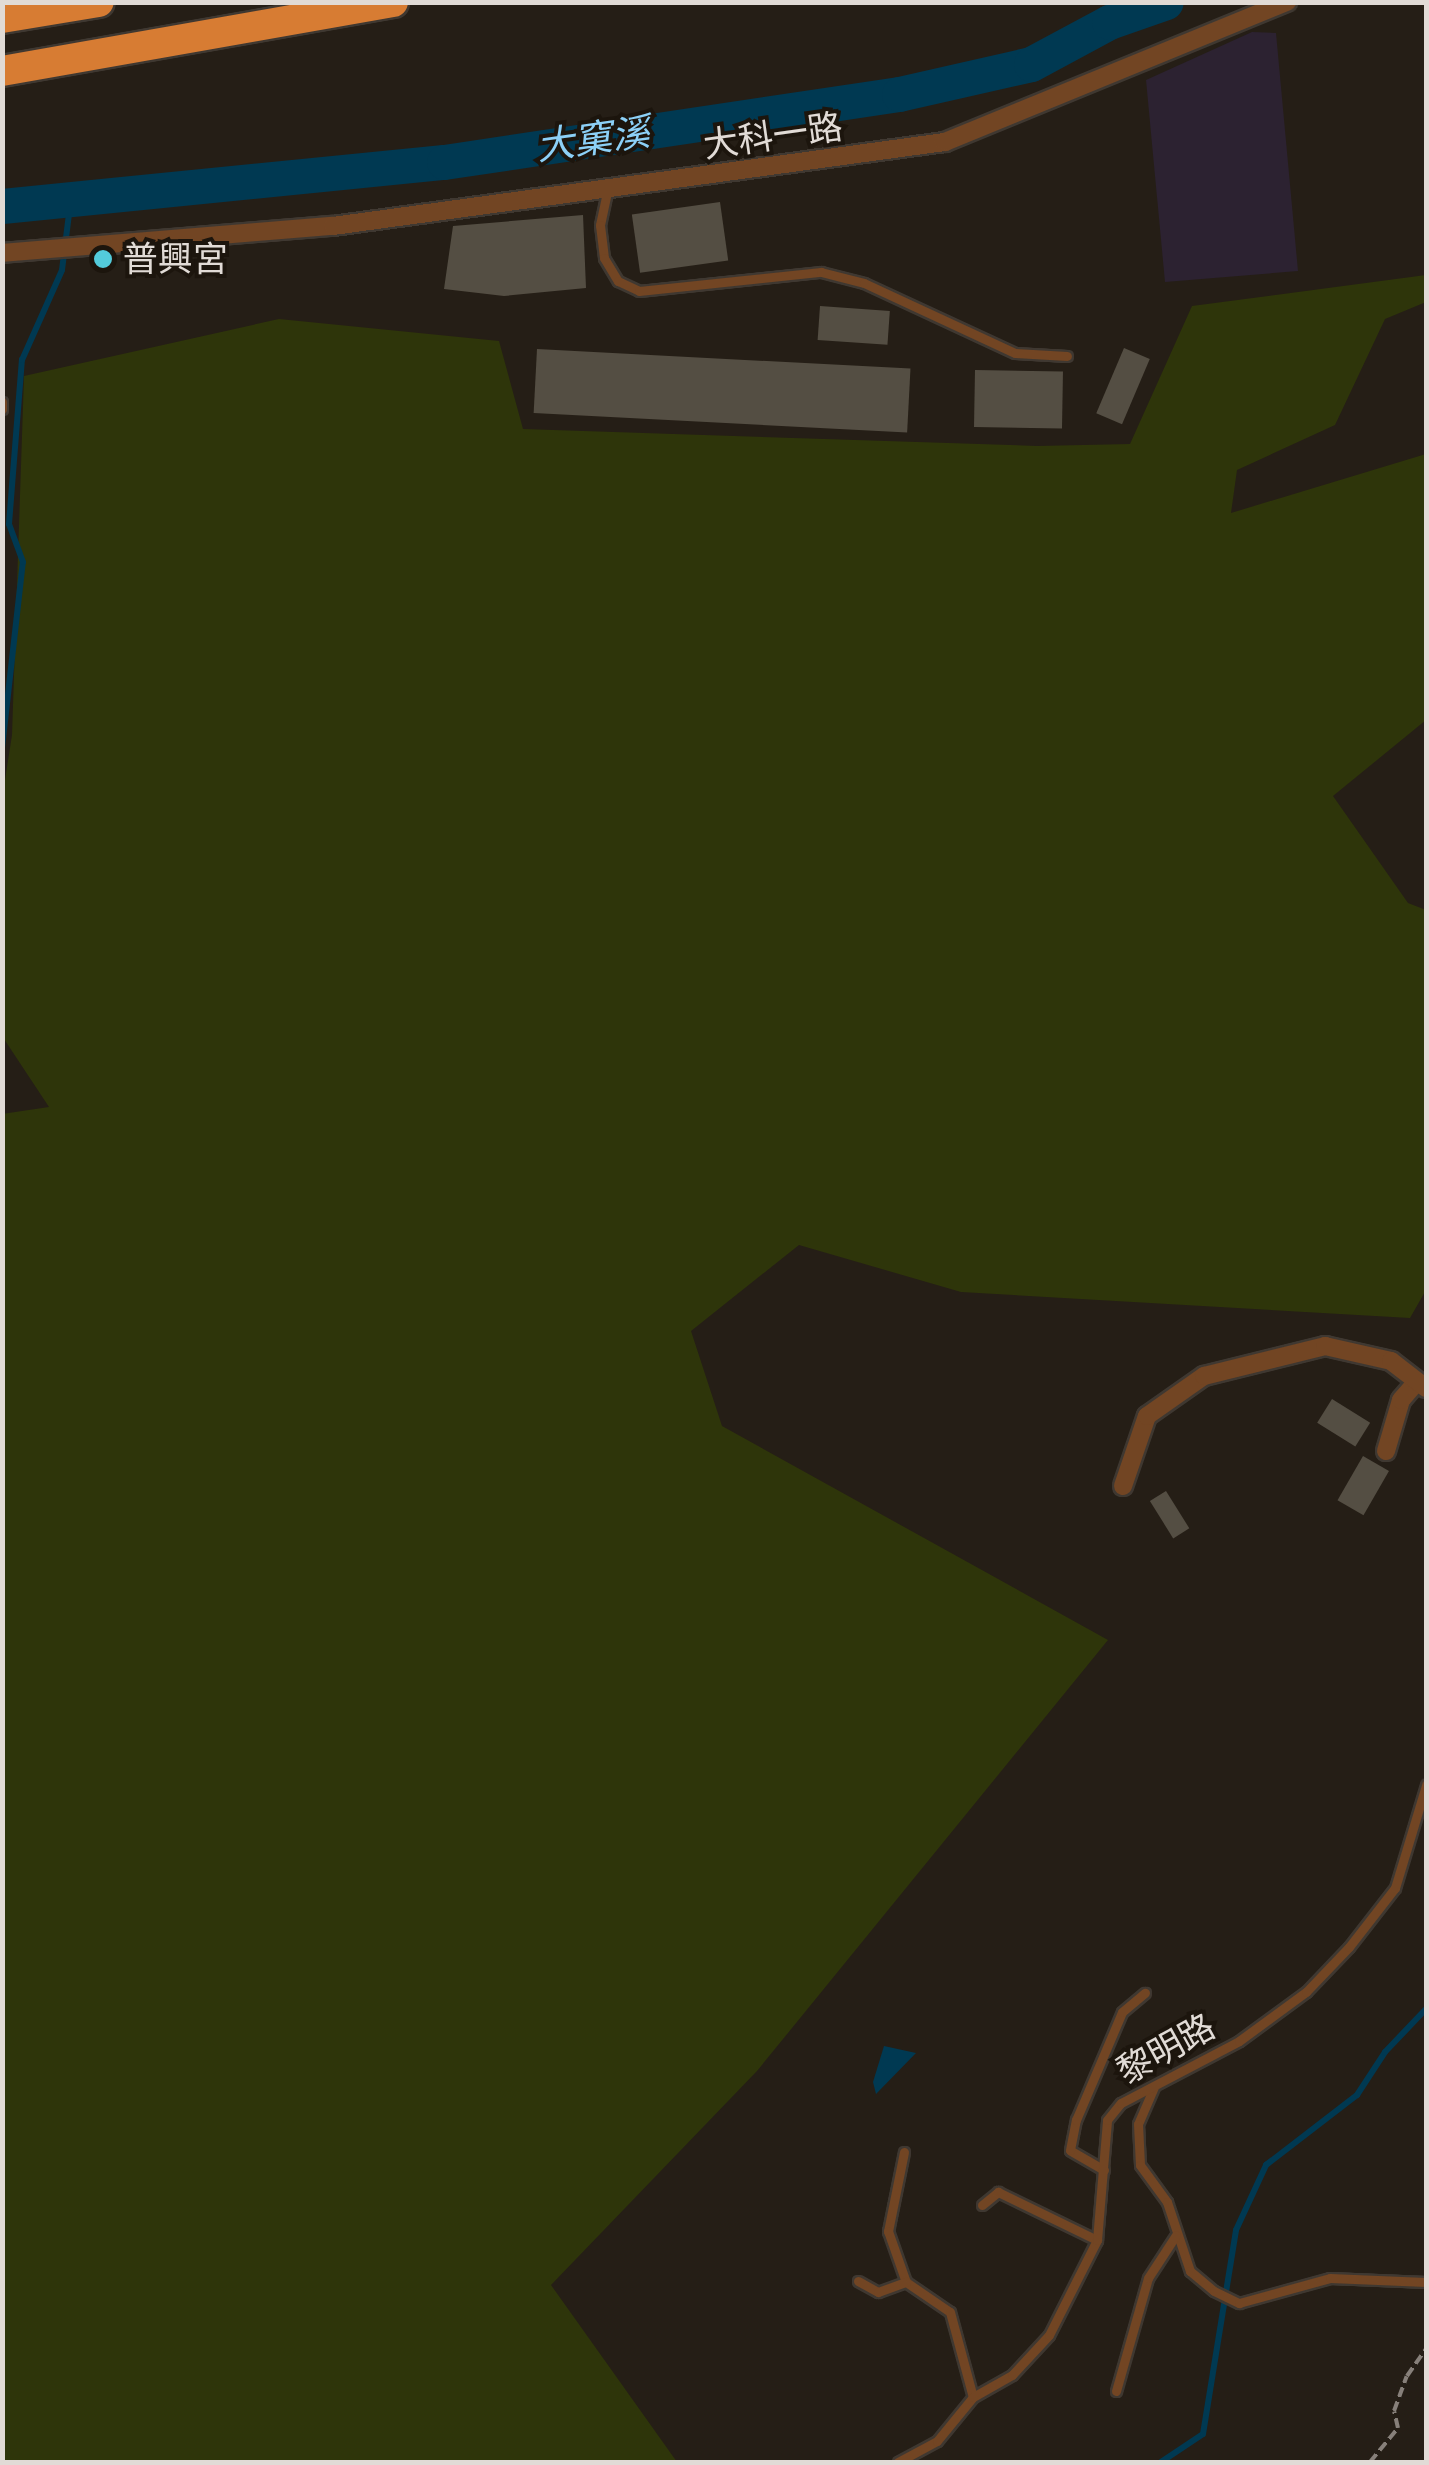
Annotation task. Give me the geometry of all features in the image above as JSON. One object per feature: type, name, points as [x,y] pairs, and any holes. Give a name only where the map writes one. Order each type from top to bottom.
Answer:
[{"type":"highway","points":[[2,18],[99,2]]},
{"type":"highway","points":[[2,70],[393,2]]},
{"type":"street","name":"大科一路","points":[[2,253],[333,226],[606,192],[945,142],[1287,2]]},
{"type":"street","points":[[1124,1486],[1147,1416],[1204,1376],[1325,1346],[1391,1361],[1422,1386],[1401,1400],[1386,1450]]},
{"type":"lane","points":[[606,192],[600,225],[604,258],[618,281],[639,291],[821,272],[864,283],[1015,353],[1067,356]]},
{"type":"lane","name":"黎明路","points":[[898,2462],[937,2441],[974,2397],[1012,2375],[1049,2336],[1097,2240],[1107,2120],[1121,2103],[1239,2041],[1306,1992],[1350,1947],[1395,1888],[1426,1785]]},
{"type":"lane","points":[[1104,2170],[1070,2150],[1076,2120],[1122,2012],[1145,1993]]},
{"type":"lane","points":[[1154,2088],[1138,2124],[1140,2165],[1167,2202],[1190,2270],[1214,2291],[1239,2303],[1330,2278],[1426,2282]]},
{"type":"lane","points":[[904,2152],[888,2231],[906,2282],[950,2312],[974,2397]]},
{"type":"lane","points":[[982,2205],[998,2192],[1097,2240]]},
{"type":"lane","points":[[1116,2391],[1148,2278],[1176,2235]]},
{"type":"lane","points":[[858,2281],[878,2292],[906,2282]]},
{"type":"path","points":[[1370,2462],[1398,2428],[1394,2410],[1407,2376],[1426,2349]]},
{"type":"shaded area","points":[[1252,32],[1276,33],[1298,271],[1165,282],[1146,80]]},
{"type":"green space","points":[[1426,275],[1426,302],[1385,319],[1335,425],[1237,470],[1231,513],[1426,454],[1426,720],[1333,796],[1408,903],[1426,910],[1426,1290],[1410,1318],[961,1292],[799,1245],[691,1331],[722,1426],[1108,1640],[757,2071],[551,2285],[677,2462],[3,2462],[2,1114],[49,1107],[2,1036],[2,799],[12,735],[24,376],[279,319],[499,341],[523,429],[1037,446],[1130,444],[1192,306]]},
{"type":"water","points":[[884,2046],[916,2053],[876,2094],[873,2082]]},
{"type":"building","points":[[720,202],[728,260],[640,273],[632,214]]},
{"type":"building","points":[[583,215],[586,288],[504,296],[444,289],[453,226]]},
{"type":"building","points":[[820,306],[890,311],[887,345],[818,340]]},
{"type":"building","points":[[1124,348],[1150,359],[1122,424],[1096,413]]},
{"type":"building","points":[[537,349],[910,369],[907,432],[534,413]]},
{"type":"building","points":[[975,370],[1063,372],[1062,429],[974,427]]},
{"type":"building","points":[[1332,1399],[1370,1423],[1355,1447],[1317,1423]]},
{"type":"building","points":[[1363,1456],[1389,1471],[1363,1515],[1338,1500]]},
{"type":"building","points":[[1166,1491],[1189,1528],[1173,1538],[1150,1501]]},
{"type":"waterway","name":"大窠溪","points":[[2,206],[444,162],[899,94],[1031,64],[1109,22],[1166,2]]},
{"type":"waterway","points":[[2,748],[23,562],[9,524],[22,360],[62,270],[71,198]]},
{"type":"waterway","points":[[1161,2462],[1203,2434],[1236,2230],[1266,2165],[1357,2095],[1385,2052],[1426,2009]]},
{"type":"place","name":"普興宮","points":[[103,259]]}]
